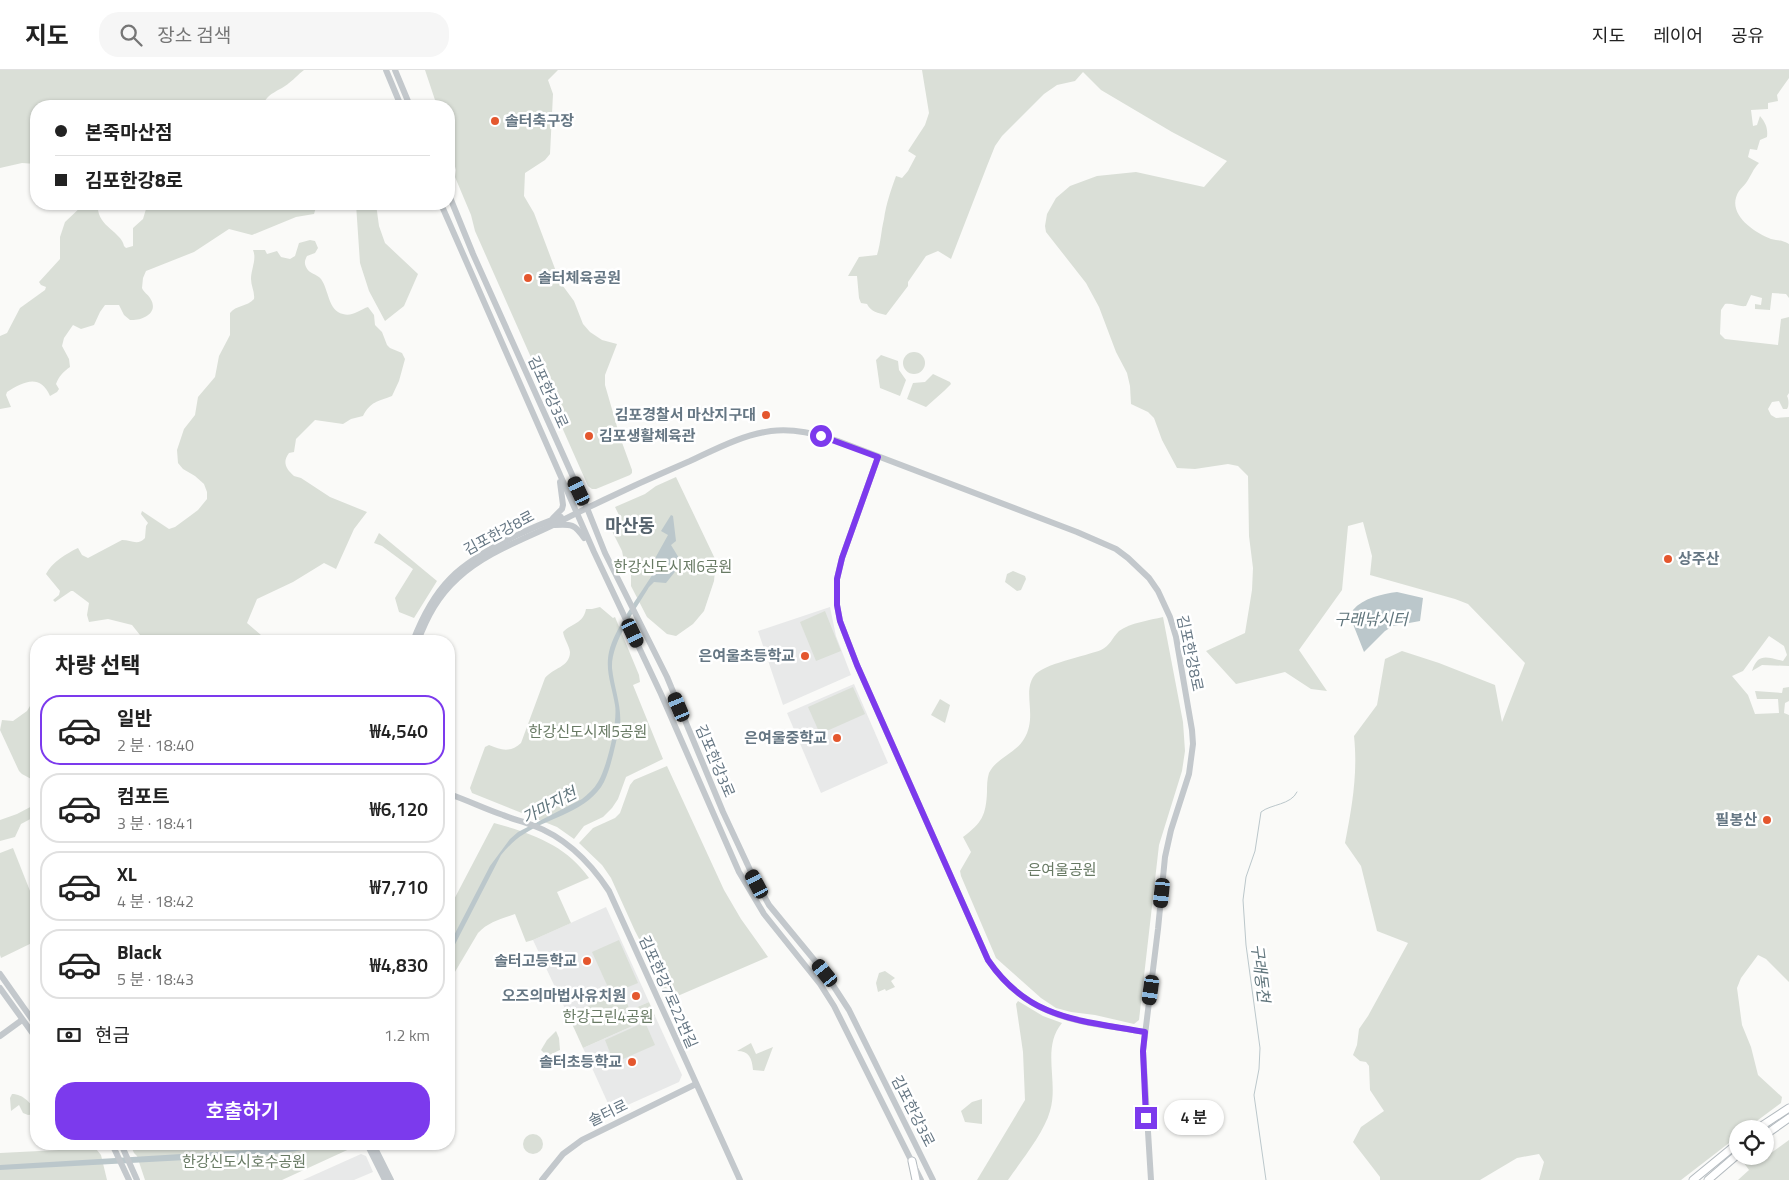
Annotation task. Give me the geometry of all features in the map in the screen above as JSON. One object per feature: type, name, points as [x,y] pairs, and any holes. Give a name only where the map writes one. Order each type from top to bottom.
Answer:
[{"type":"main road","points":[[1771,1120],[1789,1108]]},
{"type":"main road","points":[[1774,1129],[1789,1118]]},
{"type":"main road","points":[[1694,1180],[1729,1151]]},
{"type":"main road","points":[[912,1161],[916,1180]]},
{"type":"main road","points":[[1708,1180],[1729,1162]]},
{"type":"street","points":[[386,70],[398,100]]},
{"type":"street","points":[[395,70],[408,100]]},
{"type":"street","name":"김포한강3로","points":[[455,209],[481,272],[587,508],[605,553],[667,677],[723,812],[751,872],[769,905],[825,973],[845,1004],[933,1180]]},
{"type":"street","name":"김포한강3로","points":[[444,210],[594,552],[661,694],[727,846],[750,893],[764,914],[820,984],[921,1180]]},
{"type":"street","name":"김포한강8로","points":[[416,635],[430,603],[446,583],[461,568],[488,550],[587,508],[730,443],[758,433],[772,431],[793,430],[821,436],[1077,532],[1116,549],[1138,566],[1149,578],[1165,604],[1176,637],[1191,720],[1193,744],[1189,774],[1167,844],[1143,1051],[1151,1180]]},
{"type":"street","points":[[878,457],[839,570],[836,590],[840,621],[857,665],[988,960],[1012,989],[1042,1009],[1065,1018],[1145,1032]]},
{"type":"street","points":[[551,522],[563,505],[556,464]]},
{"type":"street","points":[[551,522],[576,527],[594,552]]},
{"type":"street","name":"김포한강8로","points":[[420,635],[430,611],[457,579],[478,562],[551,522]]},
{"type":"street","name":"김포한강7로22번길","points":[[455,796],[549,832],[569,845],[593,868],[609,892],[740,1180]]},
{"type":"street","points":[[0,974],[30,1016]]},
{"type":"street","points":[[0,988],[30,1030]]},
{"type":"street","points":[[0,1036],[22,1020]]},
{"type":"street","name":"솔터로","points":[[542,1180],[563,1154],[582,1140],[696,1084]]},
{"type":"street","points":[[115,1150],[128,1178]]},
{"type":"street","points":[[123,1150],[136,1177]]},
{"type":"street","points":[[370,1150],[385,1180]]},
{"type":"street","points":[[376,1150],[391,1180]]},
{"type":"shaded area","name":"은여울초등학교","points":[[830,607],[836,636],[851,675],[783,705],[758,631]]},
{"type":"shaded area","name":"은여울중학교","points":[[854,684],[888,763],[821,793],[787,713]]},
{"type":"shaded area","name":"솔터고등학교","points":[[606,907],[649,1002],[630,1010],[622,991],[568,1015],[533,940]]},
{"type":"shaded area","name":"솔터초등학교","points":[[655,1016],[682,1075],[679,1082],[621,1108],[611,1110],[583,1048]]},
{"type":"shaded area","points":[[361,1154],[366,1156],[373,1172],[354,1180],[303,1180]]},
{"type":"green space","points":[[0,70],[304,70],[266,100],[30,100],[30,164],[22,163],[0,168]]},
{"type":"green space","name":"솔터체육공원","points":[[425,70],[558,70],[548,80],[553,94],[550,154],[545,160],[525,173],[524,196],[534,213],[560,282],[574,301],[583,324],[590,332],[602,340],[617,344],[605,375],[605,385],[632,470],[630,475],[596,489],[588,486],[475,231],[471,215],[455,177],[455,100],[435,100]]},
{"type":"green space","points":[[922,70],[1789,70],[1789,78],[1777,95],[1778,101],[1768,103],[1768,109],[1751,110],[1753,126],[1757,125],[1760,116],[1766,126],[1767,137],[1760,140],[1757,150],[1750,149],[1748,157],[1759,163],[1739,191],[1736,207],[1743,221],[1756,232],[1789,244],[1789,298],[1786,294],[1772,293],[1770,310],[1755,309],[1755,304],[1761,305],[1762,298],[1751,295],[1746,306],[1725,304],[1721,310],[1720,334],[1725,339],[1778,345],[1781,319],[1789,317],[1788,406],[1787,409],[1783,409],[1779,401],[1772,402],[1768,409],[1771,415],[1776,418],[1789,417],[1789,666],[1762,665],[1752,671],[1754,665],[1760,659],[1767,658],[1783,661],[1787,655],[1784,646],[1769,636],[1743,671],[1732,676],[1748,695],[1755,714],[1779,713],[1778,699],[1757,699],[1755,691],[1782,693],[1783,688],[1789,687],[1789,701],[1785,703],[1784,713],[1789,715],[1789,982],[1766,959],[1758,955],[1741,978],[1737,988],[1742,1025],[1751,1047],[1758,1075],[1782,1097],[1781,1103],[1758,1120],[1729,1120],[1729,1143],[1681,1180],[1539,1180],[1544,1162],[1539,1154],[1517,1158],[1480,1180],[1380,1180],[1380,1177],[1353,1142],[1361,1127],[1384,1111],[1370,1090],[1369,1066],[1366,1062],[1360,1061],[1353,1055],[1357,1045],[1359,1029],[1408,943],[1377,931],[1361,866],[1345,843],[1355,777],[1354,736],[1377,705],[1385,659],[1402,651],[1495,685],[1502,722],[1525,663],[1468,604],[1370,575],[1372,556],[1363,522],[1348,526],[1342,590],[1299,650],[1327,691],[1311,689],[1285,672],[1236,684],[1206,651],[1245,633],[1252,590],[1253,568],[1249,536],[1248,476],[1238,466],[1228,464],[1195,469],[1177,468],[1162,440],[1154,418],[1148,412],[1131,404],[1127,373],[1116,352],[1099,307],[1086,283],[1046,232],[1045,226],[1047,214],[1056,198],[1070,186],[1097,176],[1136,172],[1204,187],[1227,161],[1172,132],[1101,90],[1083,72],[1075,81],[1057,85],[1044,94],[1002,136],[995,146],[951,259],[938,251],[926,256],[908,282],[908,286],[886,315],[880,314],[867,304],[861,303],[857,276],[848,276],[859,257],[877,255],[886,208],[896,176],[902,178],[916,156],[908,151],[925,125],[929,113]]},
{"type":"green space","points":[[78,210],[98,210],[105,224],[119,237],[126,248],[133,246],[133,228],[143,219],[146,210],[315,210],[314,214],[296,217],[252,235],[229,229],[194,252],[146,271],[142,288],[153,303],[153,308],[148,315],[140,319],[130,320],[124,315],[119,305],[105,305],[94,325],[81,329],[73,325],[64,338],[62,346],[69,359],[70,367],[58,379],[56,384],[59,389],[57,392],[50,396],[41,384],[36,382],[25,383],[7,392],[6,395],[11,407],[0,409],[0,336],[7,333],[20,308],[45,290],[46,287],[39,282],[60,259],[60,237],[65,222]]},
{"type":"green space","points":[[356,210],[377,210],[379,226],[385,243],[418,274],[404,306],[385,321],[369,291],[360,263]]},
{"type":"green space","points":[[310,240],[315,241],[318,248],[315,253],[307,256],[305,266],[321,279],[334,309],[346,315],[368,307],[374,315],[375,325],[382,332],[387,345],[402,353],[405,359],[399,381],[392,396],[372,405],[363,416],[351,419],[343,424],[315,420],[296,439],[294,452],[289,453],[285,462],[287,468],[294,476],[301,478],[330,497],[367,512],[354,529],[336,569],[324,563],[293,582],[257,599],[247,623],[261,635],[140,635],[132,625],[108,619],[89,622],[87,615],[89,603],[73,591],[55,602],[53,600],[59,595],[60,591],[46,574],[55,562],[78,548],[82,555],[88,558],[122,540],[140,542],[145,538],[148,523],[141,514],[142,511],[169,529],[175,527],[198,510],[207,499],[204,484],[183,469],[178,463],[177,450],[184,429],[195,415],[198,397],[215,377],[219,356],[230,335],[230,313],[232,310],[254,299],[251,279],[253,250],[265,250],[267,254],[277,251],[281,257],[290,259],[295,256],[299,243]]},
{"type":"green space","points":[[914,352],[922,355],[925,363],[922,371],[914,374],[906,371],[903,363],[906,355]]},
{"type":"green space","points":[[881,355],[898,361],[899,370],[906,380],[900,396],[880,388],[876,360]]},
{"type":"green space","points":[[933,374],[951,384],[926,407],[907,399],[913,383],[925,382]]},
{"type":"green space","name":"한강신도시제6공원","points":[[676,477],[716,561],[714,581],[704,611],[693,624],[676,636],[667,634],[647,617],[631,586],[631,575],[611,529],[623,523],[615,507],[645,494],[656,486]]},
{"type":"green space","points":[[379,533],[437,581],[414,618],[399,612],[395,598],[413,569],[382,546],[374,543]]},
{"type":"green space","points":[[1013,571],[1025,576],[1026,579],[1021,590],[1017,591],[1005,582],[1007,574]]},
{"type":"green space","name":"한강신도시제5공원","points":[[600,607],[613,618],[615,617],[639,675],[640,682],[633,685],[663,759],[626,777],[618,799],[612,808],[603,817],[584,826],[574,839],[557,827],[472,793],[470,788],[485,747],[489,745],[501,749],[509,749],[521,743],[545,678],[564,664],[569,657],[570,652],[563,632],[582,618],[586,609]]},
{"type":"green space","points":[[825,611],[841,651],[816,661],[800,622]]},
{"type":"green space","name":"은여울공원","points":[[1163,617],[1183,722],[1185,751],[1182,771],[1159,845],[1139,1020],[1134,1024],[1056,1008],[1041,998],[996,958],[960,871],[971,852],[963,837],[982,818],[989,773],[996,763],[1020,744],[1028,730],[1030,722],[1029,690],[1034,676],[1055,664],[1101,650],[1124,628]]},
{"type":"green space","points":[[853,687],[865,714],[820,734],[808,707]]},
{"type":"green space","points":[[940,699],[950,705],[945,723],[931,715]]},
{"type":"green space","points":[[30,706],[30,778],[19,771],[0,730],[2,720],[13,721],[27,711]]},
{"type":"green space","points":[[667,766],[724,890],[741,919],[768,957],[666,1001],[656,971],[611,878],[602,865],[579,843],[593,828],[615,818],[620,813],[630,785],[634,780]]},
{"type":"green space","points":[[30,807],[30,819],[21,824],[15,837],[0,841],[0,820]]},
{"type":"green space","points":[[494,823],[521,831],[547,842],[570,857],[589,878],[557,892],[571,923],[526,942],[515,914],[495,921],[478,933],[455,972],[455,898]]},
{"type":"green space","points":[[13,848],[30,891],[30,944],[1,958],[0,955],[0,853]]},
{"type":"green space","points":[[619,940],[638,983],[611,994],[592,952]]},
{"type":"green space","points":[[885,971],[895,978],[891,981],[895,987],[878,992],[876,983],[879,973]]},
{"type":"green space","name":"한강근린4공원","points":[[622,991],[630,1010],[649,1002],[655,1016],[583,1048],[568,1015]]},
{"type":"green space","points":[[1018,1001],[1043,1016],[1062,1023],[1056,1033],[1051,1054],[1053,1089],[1050,1111],[1038,1137],[1008,1180],[977,1180],[1025,1100],[1023,1052],[1016,1004]]},
{"type":"green space","points":[[645,1022],[655,1045],[614,1063],[605,1040]]},
{"type":"green space","points":[[556,1031],[560,1050],[547,1056],[541,1050]]},
{"type":"green space","points":[[751,1043],[756,1054],[773,1047],[764,1071],[753,1070],[749,1056],[744,1052],[737,1051]]},
{"type":"green space","points":[[12,1094],[16,1094],[27,1100],[30,1104],[30,1115],[23,1113],[19,1105],[11,1111],[10,1098]]},
{"type":"green space","points":[[982,1099],[982,1124],[965,1122],[961,1111],[972,1102]]},
{"type":"green space","points":[[533,1134],[540,1137],[543,1144],[540,1151],[533,1154],[526,1151],[523,1144],[526,1137]]},
{"type":"green space","points":[[1789,1140],[1789,1180],[1738,1180],[1749,1170],[1745,1165],[1774,1165],[1774,1151]]},
{"type":"green space","points":[[97,1150],[101,1155],[107,1180],[0,1180],[0,1153]]},
{"type":"green space","name":"한강신도시호수공원","points":[[133,1150],[347,1150],[282,1180],[145,1180],[137,1156]]},
{"type":"water","points":[[671,515],[673,516],[676,541],[671,545],[682,563],[666,583],[654,582],[649,587],[625,626],[616,647],[612,668],[620,711],[620,726],[604,782],[589,800],[579,807],[524,834],[501,855],[455,944],[455,933],[490,866],[510,839],[518,832],[582,799],[598,782],[608,756],[616,713],[608,672],[609,652],[622,622],[654,572],[653,562],[668,535],[661,531]]},
{"type":"water","name":"구래낚시터","points":[[1397,592],[1423,598],[1420,621],[1393,626],[1385,631],[1364,652],[1351,619],[1353,610],[1362,602],[1379,595]]},
{"type":"water","points":[[250,1150],[303,1150],[262,1156],[0,1170],[0,1165]]},
{"type":"waterway","name":"구래동천","points":[[1266,1180],[1254,1095],[1259,1069],[1260,1048],[1246,945],[1243,900],[1246,877],[1255,851],[1261,812],[1286,802],[1297,792]]},
{"type":"place","name":"솔터축구장","points":[[495,121]]},
{"type":"place","name":"솔터체육공원","points":[[528,278]]},
{"type":"place","name":"김포경찰서 마산지구대","points":[[766,415]]},
{"type":"place","name":"김포생활체육관","points":[[589,436]]},
{"type":"place","name":"상주산","points":[[1668,559]]},
{"type":"place","name":"은여울초등학교","points":[[805,656]]},
{"type":"place","name":"은여울중학교","points":[[837,738]]},
{"type":"place","name":"필봉산","points":[[1767,820]]},
{"type":"place","name":"솔터고등학교","points":[[587,961]]},
{"type":"place","name":"오즈의마법사유치원","points":[[636,996]]},
{"type":"place","name":"솔터초등학교","points":[[632,1062]]},
{"type":"district","name":"마산동","points":[[630,526]]},
{"type":"route","points":[[821,436],[878,457],[839,570],[836,590],[840,621],[857,665],[988,960],[1004,982],[1042,1009],[1065,1018],[1145,1032],[1143,1051],[1146,1118]]},
{"type":"water label","name":"가마지천","points":[[549,805]]}]
